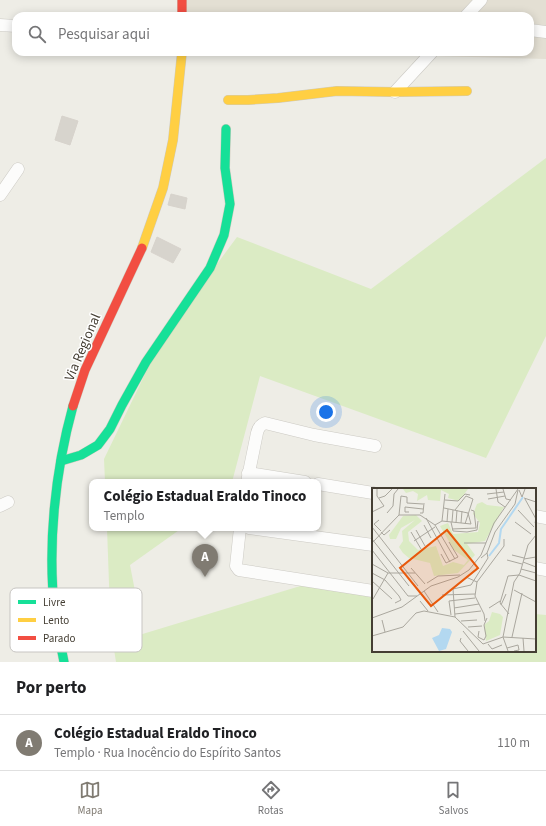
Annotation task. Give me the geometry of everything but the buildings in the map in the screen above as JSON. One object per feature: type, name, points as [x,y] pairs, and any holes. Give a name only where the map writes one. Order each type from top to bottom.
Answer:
[{"type":"main road","points":[[182,0],[182,12]]},
{"type":"main road","name":"Via Regional","points":[[53,588],[52,537],[58,480],[66,432],[85,370],[143,245],[163,188],[173,140],[182,56]]},
{"type":"main road","points":[[228,100],[278,98],[337,91],[467,91]]},
{"type":"main road","points":[[61,461],[81,455],[98,445],[110,429],[146,362],[210,268],[224,235],[230,204],[225,168],[226,129]]},
{"type":"main road","name":"Via Regional","points":[[62,652],[64,662]]},
{"type":"street","points":[[470,12],[481,0]]},
{"type":"street","points":[[0,25],[12,26]]},
{"type":"street","points":[[534,30],[546,32]]},
{"type":"street","points":[[395,92],[428,56]]},
{"type":"street","points":[[0,195],[18,169]]},
{"type":"street","points":[[270,479],[247,477],[258,429],[265,423],[314,435],[375,446]]},
{"type":"street","points":[[321,484],[372,493]]},
{"type":"street","points":[[536,516],[546,518]]},
{"type":"street","points":[[240,531],[236,566],[239,570],[372,591]]},
{"type":"street","points":[[271,531],[372,545]]},
{"type":"street","points":[[536,568],[546,570]]},
{"type":"shaded area","points":[[181,0],[546,0],[546,59],[432,56],[534,56],[534,12],[180,12]]},
{"type":"green space","points":[[546,158],[546,336],[486,458],[260,376],[233,479],[105,479],[104,459],[163,337],[237,237],[371,289]]},
{"type":"green space","points":[[107,531],[178,531],[130,565],[134,588],[109,588]]},
{"type":"green space","points":[[307,584],[372,590],[372,652],[536,652],[536,614],[546,615],[546,662],[116,662],[114,652],[142,652],[142,634]]},
{"type":"traffic: fast","points":[[61,461],[81,455],[98,445],[110,429],[146,362],[210,268],[224,235],[230,204],[225,168],[226,129]]},
{"type":"traffic: fast","points":[[53,588],[52,536],[54,509],[61,456],[73,406]]},
{"type":"traffic: fast","points":[[62,652],[64,662]]},
{"type":"traffic: slow","points":[[142,248],[163,188],[173,140],[182,56]]},
{"type":"traffic: slow","points":[[228,100],[278,98],[337,91],[467,91]]},
{"type":"traffic: jam","points":[[182,0],[182,12]]},
{"type":"traffic: jam","points":[[73,406],[85,370],[142,248]]},
{"type":"place","name":"Colégio Estadual Eraldo Tinoco","points":[[205,577]]}]
